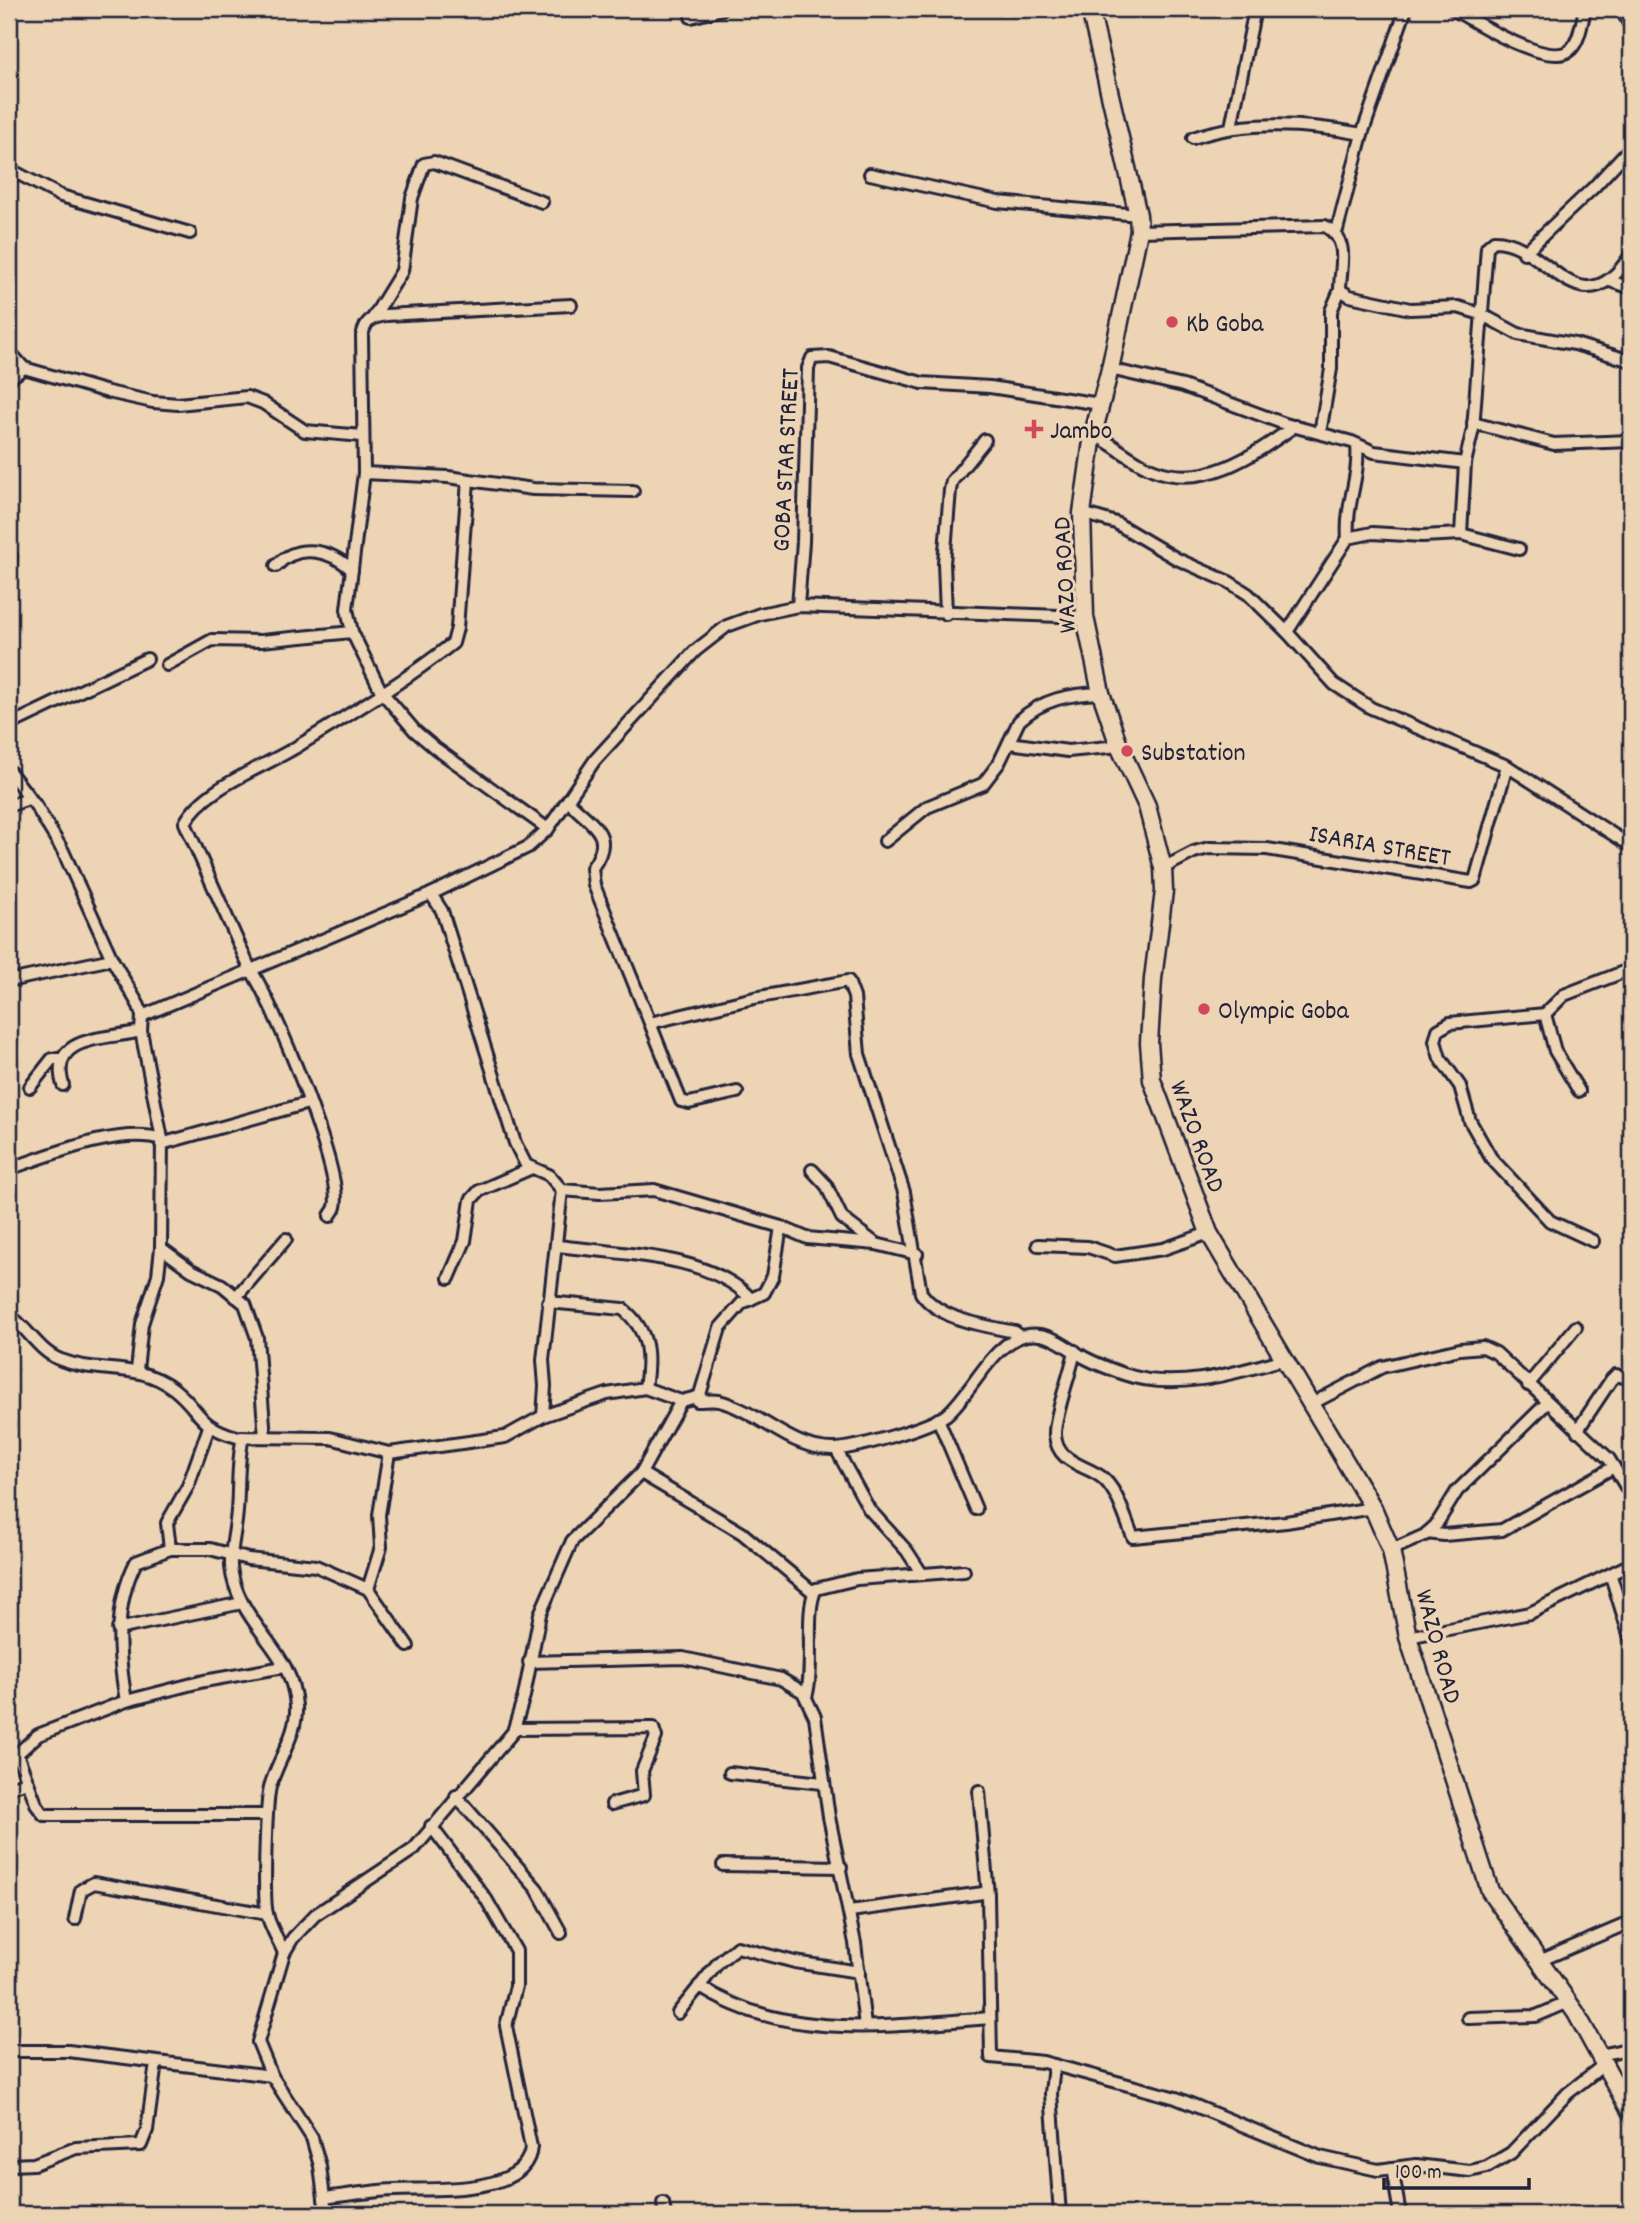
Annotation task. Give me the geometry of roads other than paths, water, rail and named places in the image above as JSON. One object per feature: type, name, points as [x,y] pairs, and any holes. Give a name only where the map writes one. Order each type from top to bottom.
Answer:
[{"type":"main road","name":"WAZO ROAD","points":[[1090,9],[1138,223],[1110,369],[1093,434],[1082,513],[1085,617],[1101,692],[1119,746],[1147,806],[1163,868],[1164,891],[1153,979],[1149,1043],[1152,1080],[1209,1233],[1373,1507],[1391,1550],[1408,1637],[1488,1886],[1569,2002],[1631,2113]]},
{"type":"street","points":[[691,17],[722,9]]},
{"type":"street","points":[[1231,127],[1255,9]]},
{"type":"street","points":[[1333,230],[1337,230],[1362,134],[1406,9]]},
{"type":"street","points":[[1453,9],[1494,33],[1555,56],[1570,51],[1574,46],[1586,9]]},
{"type":"street","points":[[1619,9],[1628,9]]},
{"type":"street","points":[[1619,9],[1631,27]]},
{"type":"street","points":[[1193,138],[1231,127],[1326,127],[1362,134]]},
{"type":"street","points":[[1524,253],[1576,205],[1631,147]]},
{"type":"street","points":[[542,202],[434,162],[424,164],[412,198],[402,271],[373,317],[365,324],[362,337],[364,473],[347,609],[352,632],[381,691],[435,748],[548,829]]},
{"type":"street","points":[[9,169],[61,196],[190,233]]},
{"type":"street","points":[[870,174],[998,202],[1138,223],[1317,224],[1333,230],[1339,237],[1344,253],[1340,289],[1331,311],[1331,369],[1320,433]]},
{"type":"street","points":[[1461,534],[1465,463],[1473,424],[1487,247],[1494,241],[1502,241],[1570,282],[1590,287],[1610,281],[1631,255]]},
{"type":"street","points":[[1610,281],[1631,288]]},
{"type":"street","points":[[1340,289],[1350,296],[1410,309],[1458,307],[1481,314],[1518,334],[1575,344],[1631,361]]},
{"type":"street","points":[[373,317],[571,305]]},
{"type":"street","points":[[9,351],[24,368],[153,402],[178,404],[247,397],[262,403],[305,431],[363,436]]},
{"type":"street","name":"GOBA STAR STREET","points":[[798,606],[803,542],[808,368],[812,358],[829,357],[922,383],[990,387],[1100,404]]},
{"type":"street","points":[[9,379],[24,368]]},
{"type":"street","points":[[1110,369],[1183,386],[1374,452],[1465,463]]},
{"type":"street","points":[[1473,424],[1554,444],[1631,441]]},
{"type":"street","points":[[1093,434],[1154,471],[1176,475],[1209,472],[1240,463],[1295,426]]},
{"type":"street","points":[[946,614],[944,563],[952,481],[985,440]]},
{"type":"street","points":[[1287,632],[1348,538],[1346,513],[1357,474],[1357,445]]},
{"type":"street","points":[[364,473],[533,489],[633,491]]},
{"type":"street","points":[[330,1216],[335,1207],[335,1192],[325,1146],[264,988],[250,969],[185,823],[192,810],[206,798],[297,747],[453,643],[457,628],[468,481]]},
{"type":"street","points":[[1082,513],[1116,523],[1177,559],[1229,582],[1248,594],[1334,684],[1371,708],[1507,766],[1631,846]]},
{"type":"street","points":[[1348,538],[1372,533],[1422,536],[1461,534],[1519,549]]},
{"type":"street","points":[[276,566],[294,552],[326,552],[337,556],[352,570]]},
{"type":"street","points":[[9,577],[11,556]]},
{"type":"street","points":[[142,1016],[431,894],[528,848],[548,829],[569,802],[595,760],[695,651],[727,626],[760,614],[798,606],[946,614],[1085,617]]},
{"type":"street","points":[[167,665],[212,640],[261,641],[352,632]]},
{"type":"street","points":[[9,724],[147,659]]},
{"type":"street","points":[[885,841],[927,807],[983,783],[1009,743],[1019,721],[1056,697],[1101,692]]},
{"type":"street","points":[[1009,743],[1068,751],[1119,746]]},
{"type":"street","name":"ISARIA STREET","points":[[1163,868],[1194,852],[1209,848],[1267,849],[1471,882],[1475,880],[1507,766]]},
{"type":"street","points":[[9,771],[63,851],[112,960],[142,1016],[141,1031],[161,1142],[161,1248],[158,1275],[142,1324],[137,1370]]},
{"type":"street","points":[[9,806],[28,799]]},
{"type":"street","points":[[569,802],[594,827],[604,844],[603,851],[592,868],[594,885],[681,1101],[689,1103],[737,1092]]},
{"type":"street","points":[[431,894],[442,911],[515,1143],[526,1165],[549,1175],[562,1190],[600,1193],[654,1190],[821,1241],[876,1244],[917,1254]]},
{"type":"street","points":[[9,981],[112,960]]},
{"type":"street","points":[[1593,1241],[1550,1221],[1491,1158],[1470,1121],[1460,1086],[1440,1058],[1435,1041],[1438,1030],[1450,1023],[1545,1014],[1564,996],[1631,969]]},
{"type":"street","points":[[650,1023],[754,998],[848,981],[854,997],[857,1046],[904,1192],[917,1254],[920,1293],[929,1305],[956,1318],[1015,1332],[1019,1336]]},
{"type":"street","points":[[1545,1014],[1555,1051],[1579,1091]]},
{"type":"street","points":[[63,1086],[59,1070],[66,1051],[78,1043],[141,1031]]},
{"type":"street","points":[[30,1087],[52,1059],[62,1059]]},
{"type":"street","points":[[9,1169],[63,1151],[114,1139],[143,1136],[161,1142],[308,1103]]},
{"type":"street","points":[[449,1278],[465,1241],[471,1200],[479,1191],[532,1168]]},
{"type":"street","points":[[812,1170],[826,1185],[842,1218],[876,1244]]},
{"type":"street","points":[[542,1416],[545,1387],[542,1360],[548,1301],[558,1246],[562,1190]]},
{"type":"street","points":[[698,1401],[720,1328],[742,1303],[764,1293],[772,1276],[781,1227]]},
{"type":"street","points":[[1038,1245],[1088,1247],[1115,1256],[1163,1249],[1209,1233]]},
{"type":"street","points":[[236,1297],[286,1239]]},
{"type":"street","points":[[558,1246],[671,1261],[738,1284],[751,1299]]},
{"type":"street","points":[[161,1248],[245,1304],[257,1338],[265,1437]]},
{"type":"street","points":[[548,1301],[623,1309],[633,1317],[643,1330],[650,1359],[645,1388]]},
{"type":"street","points":[[9,1315],[57,1359],[73,1364],[137,1370],[175,1390],[209,1427],[243,1437],[330,1438],[388,1453],[505,1437],[542,1416],[607,1394],[645,1388],[681,1401],[697,1397],[698,1401]]},
{"type":"street","points":[[1528,1385],[1576,1327]]},
{"type":"street","points":[[698,1401],[719,1401],[803,1445],[836,1449],[862,1446],[948,1413],[1007,1343],[1019,1336],[1042,1335],[1065,1343],[1074,1351],[1125,1375],[1161,1382],[1239,1372],[1285,1359]]},
{"type":"street","points":[[1311,1404],[1382,1367],[1483,1347],[1496,1353],[1614,1467],[1631,1496]]},
{"type":"street","points":[[1074,1351],[1054,1432],[1057,1447],[1068,1461],[1109,1483],[1133,1537],[1286,1522],[1373,1507]]},
{"type":"street","points":[[1577,1431],[1616,1375],[1631,1379]]},
{"type":"street","points":[[326,2214],[312,2138],[272,2076],[258,2039],[284,1953],[293,1938],[315,1915],[339,1897],[391,1867],[414,1849],[514,1729],[540,1614],[564,1553],[572,1541],[641,1473],[681,1401]]},
{"type":"street","points":[[1391,1550],[1427,1533],[1443,1518],[1457,1491],[1547,1403]]},
{"type":"street","points":[[938,1419],[976,1509]]},
{"type":"street","points":[[170,1549],[167,1522],[188,1486],[209,1427]]},
{"type":"street","points":[[243,1437],[238,1467],[237,1513],[229,1552],[242,1603],[270,1640],[284,1667],[294,1689],[296,1711],[270,1785],[267,1815],[267,1914],[284,1953]]},
{"type":"street","points":[[836,1449],[870,1509],[907,1551],[922,1574]]},
{"type":"street","points":[[368,1590],[381,1547],[379,1516],[388,1453]]},
{"type":"street","points":[[1427,1533],[1444,1535],[1502,1530],[1614,1467]]},
{"type":"street","points":[[641,1473],[742,1533],[813,1592]]},
{"type":"street","points":[[126,1701],[118,1629],[123,1597],[136,1563],[170,1549],[229,1552],[248,1559],[316,1566],[368,1590],[408,1646]]},
{"type":"street","points":[[1408,1637],[1530,1613],[1612,1576],[1631,1564]]},
{"type":"street","points":[[813,1592],[821,1587],[857,1578],[964,1571]]},
{"type":"street","points":[[1612,1576],[1631,1641]]},
{"type":"street","points":[[806,1697],[811,1680],[813,1592]]},
{"type":"street","points":[[118,1629],[242,1603]]},
{"type":"street","points":[[529,1662],[683,1658],[781,1679],[806,1697],[815,1717],[822,1783],[850,1911],[865,2026]]},
{"type":"street","points":[[267,1815],[46,1815],[41,1813],[17,1754],[38,1735],[126,1701],[204,1681],[284,1667]]},
{"type":"street","points":[[514,1729],[653,1728],[656,1737],[642,1772],[643,1795],[612,1804]]},
{"type":"street","points":[[730,1773],[822,1783]]},
{"type":"street","points":[[9,1788],[27,1782]]},
{"type":"street","points":[[979,1791],[991,1908],[991,2057],[1054,2065],[1176,2098],[1311,2155],[1372,2169],[1416,2165],[1473,2171],[1487,2167],[1511,2153],[1603,2059],[1631,2048]]},
{"type":"street","points":[[456,1796],[537,1889],[561,1933]]},
{"type":"street","points":[[324,2198],[390,2190],[471,2187],[512,2174],[530,2157],[531,2147],[506,2026],[516,1986],[516,1951],[485,1899],[431,1826]]},
{"type":"street","points":[[723,1865],[841,1867]]},
{"type":"street","points":[[75,1919],[81,1890],[94,1883],[267,1914]]},
{"type":"street","points":[[850,1911],[988,1895]]},
{"type":"street","points":[[1539,1961],[1631,1922]]},
{"type":"street","points":[[678,2013],[699,1986],[737,1947],[795,1962],[859,1972]]},
{"type":"street","points":[[699,1986],[745,2010],[775,2019],[865,2026],[989,2018]]},
{"type":"street","points":[[1468,2018],[1536,2016],[1569,2002]]},
{"type":"street","points":[[9,2051],[68,2051],[272,2076]]},
{"type":"street","points":[[9,2165],[34,2164],[76,2148],[141,2145],[147,2130],[156,2063]]},
{"type":"street","points":[[1054,2065],[1051,2093],[1060,2214]]},
{"type":"street","points":[[1392,2168],[1400,2214]]},
{"type":"place","name":"Kb Goba","points":[[1172,322]]},
{"type":"place","name":"Jambo","points":[[1034,429]]},
{"type":"place","name":"Substation","points":[[1127,751]]},
{"type":"place","name":"Olympic Goba","points":[[1204,1009]]}]
